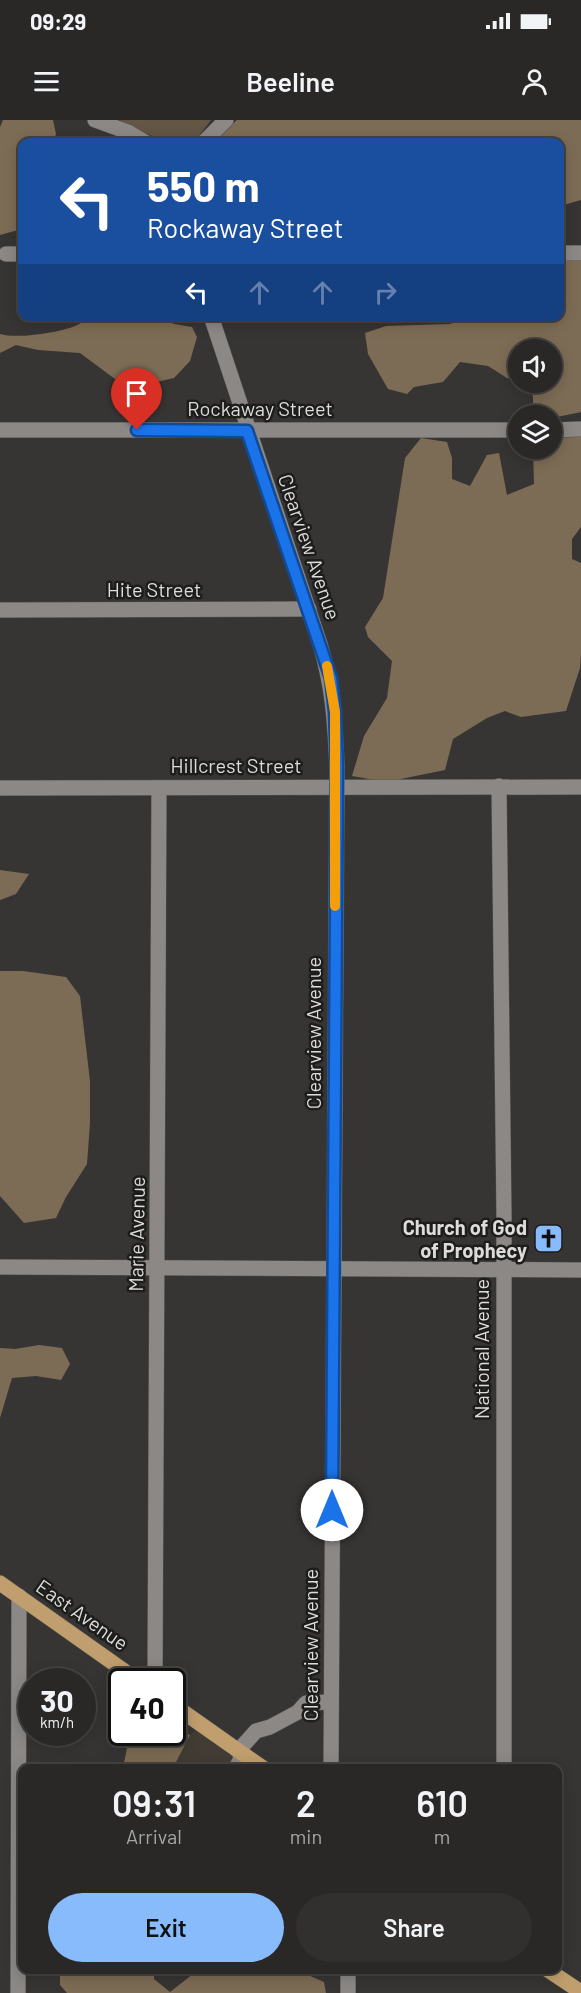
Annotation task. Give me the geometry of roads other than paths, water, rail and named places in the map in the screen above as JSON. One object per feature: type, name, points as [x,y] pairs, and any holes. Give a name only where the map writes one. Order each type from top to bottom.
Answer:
[{"type":"main road","name":"East Avenue","points":[[0,1583],[120,1668]]},
{"type":"main road","points":[[186,1714],[257,1764]]},
{"type":"main road","points":[[554,1974],[581,1992]]},
{"type":"street","points":[[94,120],[138,138]]},
{"type":"street","points":[[208,138],[226,120]]},
{"type":"street","points":[[564,253],[581,253]]},
{"type":"street","points":[[6,254],[18,254]]},
{"type":"street","name":"Clearview Avenue","points":[[213,321],[247,431],[331,678],[335,712],[331,1764]]},
{"type":"street","points":[[562,430],[581,429]]},
{"type":"street","name":"Rockaway Street","points":[[0,430],[508,430]]},
{"type":"street","name":"Hite Street","points":[[0,610],[309,609]]},
{"type":"street","name":"National Avenue","points":[[499,786],[504,1764]]},
{"type":"street","name":"Hillcrest Street","points":[[0,788],[581,787]]},
{"type":"street","name":"Marie Avenue","points":[[155,1668],[159,788]]},
{"type":"street","points":[[0,1267],[581,1270]]},
{"type":"street","points":[[19,1596],[19,1764]]},
{"type":"street","points":[[237,1764],[241,1753],[256,1731],[270,1727],[298,1712],[306,1703],[331,1702]]},
{"type":"street","points":[[18,1974],[18,1993]]},
{"type":"street","points":[[348,1974],[348,1993]]},
{"type":"place","name":"Church of God of Prophecy","points":[[548,1239]]}]
